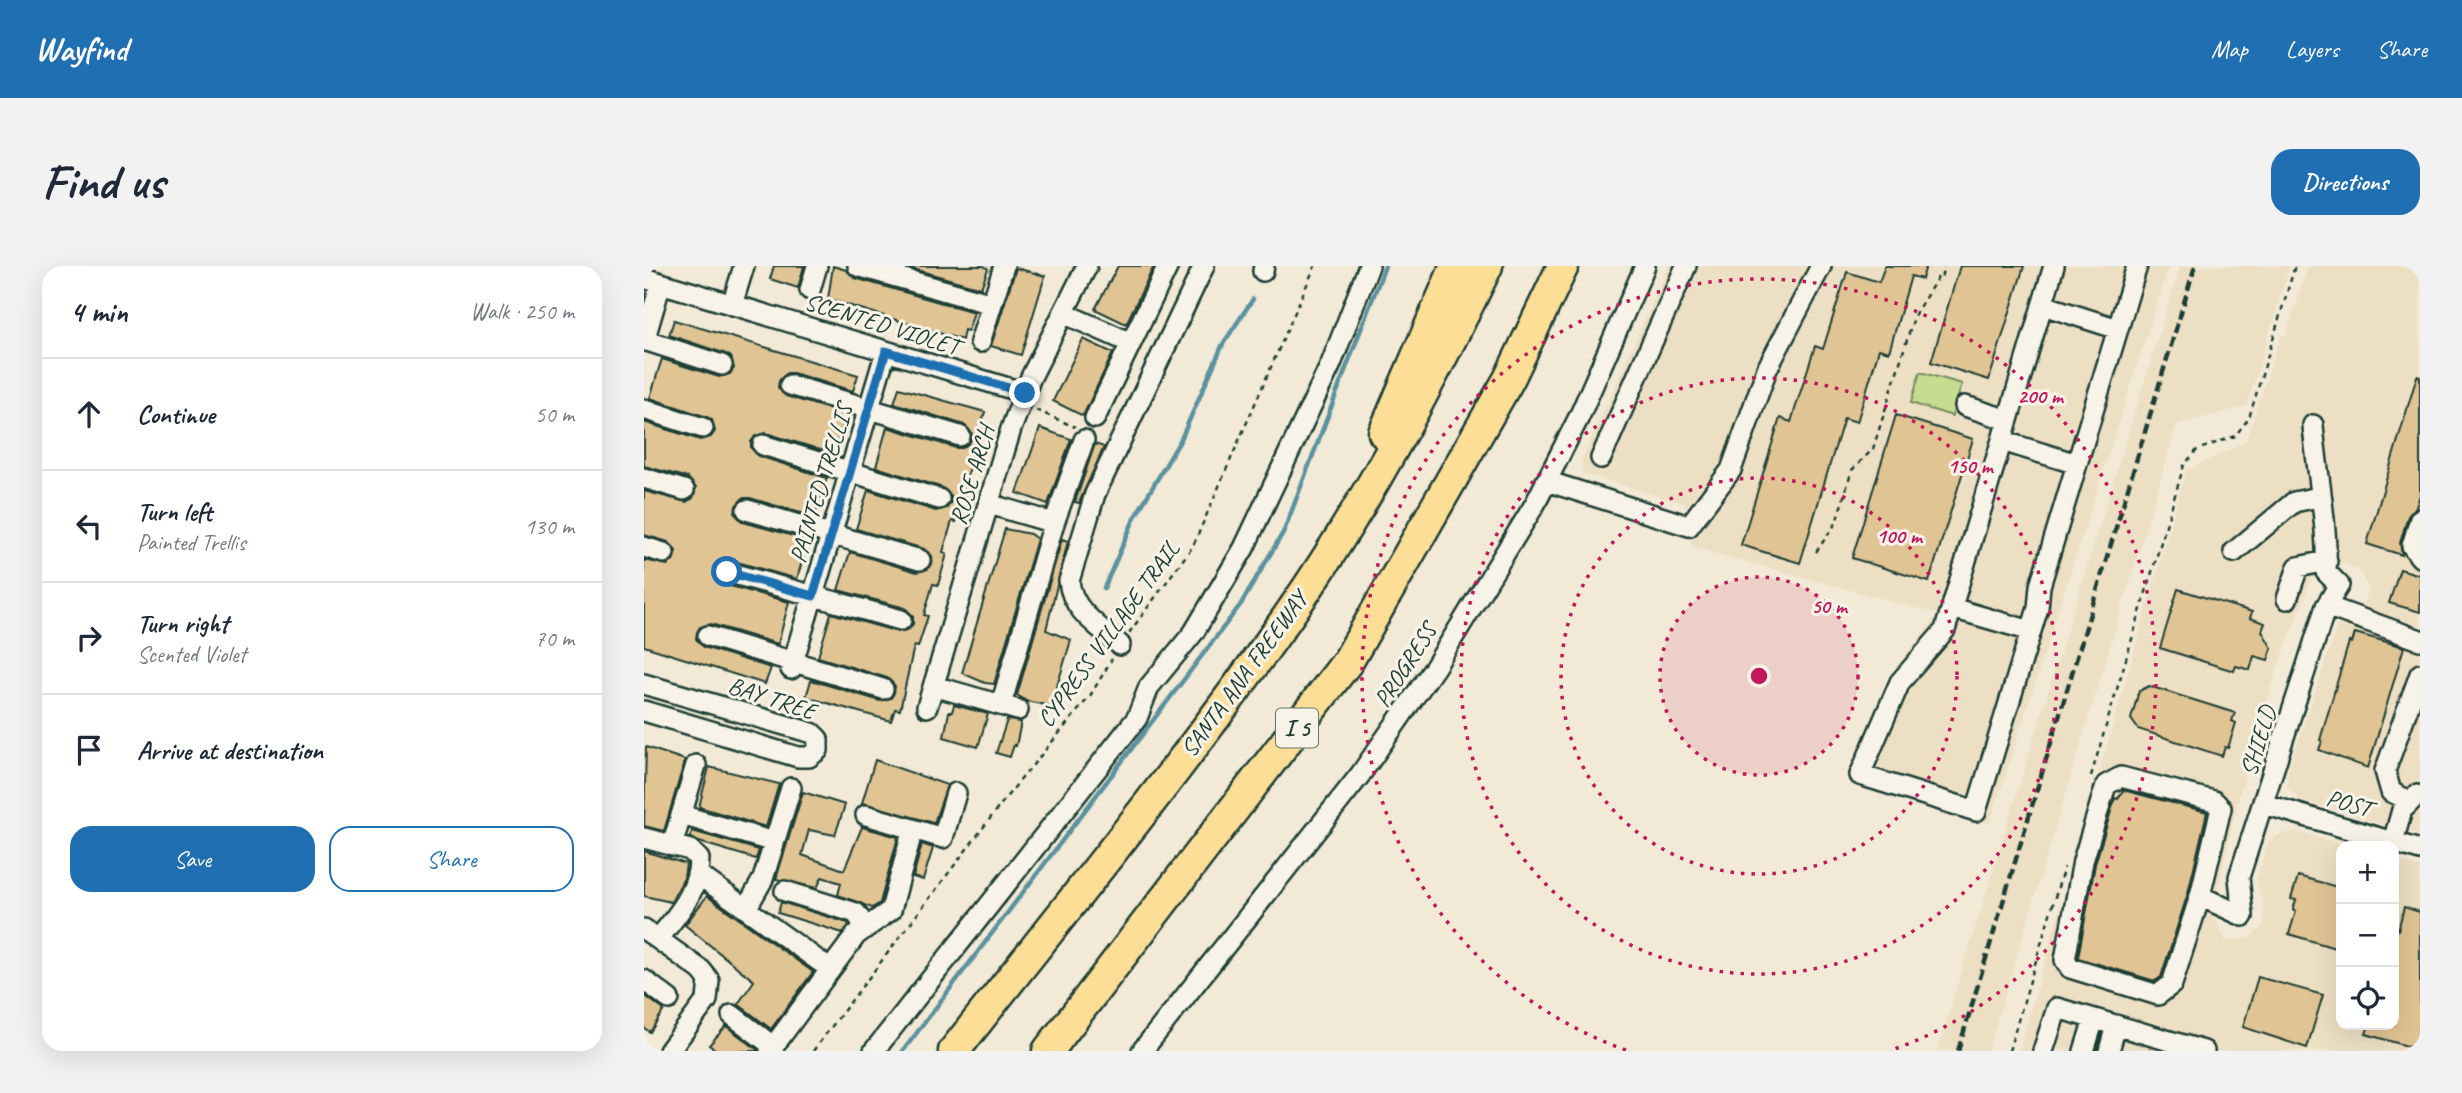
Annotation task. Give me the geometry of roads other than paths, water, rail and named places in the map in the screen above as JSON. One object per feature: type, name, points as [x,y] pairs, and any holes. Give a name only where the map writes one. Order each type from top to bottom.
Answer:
[{"type":"highway","points":[[1341,535],[1456,266]]},
{"type":"highway","name":"SANTA ANA FREEWAY","points":[[954,1051],[1187,753],[1290,614],[1422,401],[1487,266]]},
{"type":"highway","name":"I 5","points":[[1048,1051],[1348,661],[1509,379],[1563,266]]},
{"type":"highway","points":[[1546,302],[1576,266]]},
{"type":"street","points":[[732,305],[744,266]]},
{"type":"street","points":[[810,290],[817,266]]},
{"type":"street","points":[[858,266],[992,304]]},
{"type":"street","points":[[980,342],[1004,266]]},
{"type":"street","name":"ROSE ARCH","points":[[927,707],[1023,398],[1087,266]]},
{"type":"street","points":[[934,686],[1009,708],[1054,523],[1088,430],[1168,266]]},
{"type":"street","points":[[1120,645],[1081,610],[1070,593],[1069,581],[1095,494],[1204,266]]},
{"type":"street","points":[[874,1051],[1137,718],[1149,687],[1194,632],[1244,548],[1331,364],[1369,266]]},
{"type":"street","name":"PROGRESS","points":[[1142,1051],[1360,775],[1435,667],[1546,481],[1579,417],[1645,266]]},
{"type":"street","points":[[1601,458],[1686,266]]},
{"type":"street","points":[[1546,481],[1689,526],[1731,470],[1767,369],[1821,266]]},
{"type":"street","points":[[2054,266],[1952,608],[1940,639],[1900,682],[1860,775],[1976,811],[2031,631],[2040,586],[2137,266]]},
{"type":"street","points":[[653,281],[644,341],[722,365]]},
{"type":"street","name":"SCENTED VIOLET","points":[[653,281],[886,351],[1023,398]]},
{"type":"street","points":[[2043,305],[2118,329]]},
{"type":"street","points":[[1063,313],[1131,343]]},
{"type":"street","name":"PAINTED TRELLIS","points":[[792,665],[886,351]]},
{"type":"street","points":[[790,385],[960,436]]},
{"type":"street","points":[[1965,406],[2008,420]]},
{"type":"street","points":[[644,409],[703,428]]},
{"type":"street","points":[[2287,599],[2298,567],[2327,561],[2313,425]]},
{"type":"street","points":[[2002,441],[2077,464]]},
{"type":"street","points":[[763,445],[939,499]]},
{"type":"street","points":[[644,478],[684,490]]},
{"type":"street","points":[[2234,552],[2294,502],[2319,497]]},
{"type":"street","points":[[989,503],[1054,523]]},
{"type":"street","points":[[747,510],[920,560]]},
{"type":"street","points":[[2420,519],[2412,547],[2420,557]]},
{"type":"street","points":[[644,547],[664,553]]},
{"type":"street","name":"SHIELD","points":[[2200,896],[2243,916],[2239,877],[2326,606],[2339,585],[2326,572],[2327,561]]},
{"type":"street","points":[[727,572],[901,620]]},
{"type":"street","points":[[2326,606],[2420,640]]},
{"type":"street","points":[[1952,608],[2031,631]]},
{"type":"street","points":[[708,636],[792,665],[883,689]]},
{"type":"street","points":[[2415,797],[2391,793],[2385,771],[2420,674]]},
{"type":"street","name":"BAY TREE","points":[[644,684],[812,733],[818,739],[818,750],[809,757],[797,757],[644,711]]},
{"type":"street","points":[[672,846],[696,765]]},
{"type":"street","points":[[2120,777],[2219,804],[2221,808],[2200,896],[2172,984],[2165,992],[2158,995],[2066,965],[2083,862],[2106,785],[2114,778],[2120,777]]},
{"type":"street","points":[[746,909],[763,879],[791,788]]},
{"type":"street","points":[[866,815],[943,838],[956,793]]},
{"type":"street","points":[[2393,841],[2402,810],[2415,797]]},
{"type":"street","name":"POST","points":[[2264,804],[2390,841]]},
{"type":"street","points":[[681,815],[774,842]]},
{"type":"street","points":[[732,1015],[772,1049],[856,934],[891,910],[913,829]]},
{"type":"street","points":[[644,838],[690,850],[699,859],[699,875],[684,907],[651,933],[701,970],[709,981],[707,1000],[670,1051]]},
{"type":"street","name":"POST","points":[[2399,844],[2420,850]]},
{"type":"street","points":[[699,875],[830,969]]},
{"type":"street","points":[[785,891],[856,913],[866,928]]},
{"type":"street","points":[[644,980],[669,999]]},
{"type":"street","points":[[2043,1051],[2057,1008],[2116,1025],[2156,1044],[2204,1051]]},
{"type":"street","points":[[2084,1051],[2094,1018]]},
{"type":"street","points":[[2109,1051],[2116,1025]]},
{"type":"waterway","points":[[903,1051],[1241,604],[1284,531],[1385,266]]},
{"type":"waterway","points":[[1104,588],[1135,517],[1181,439],[1223,344],[1253,299]]},
{"type":"railway","points":[[1958,1051],[2195,266]]}]
